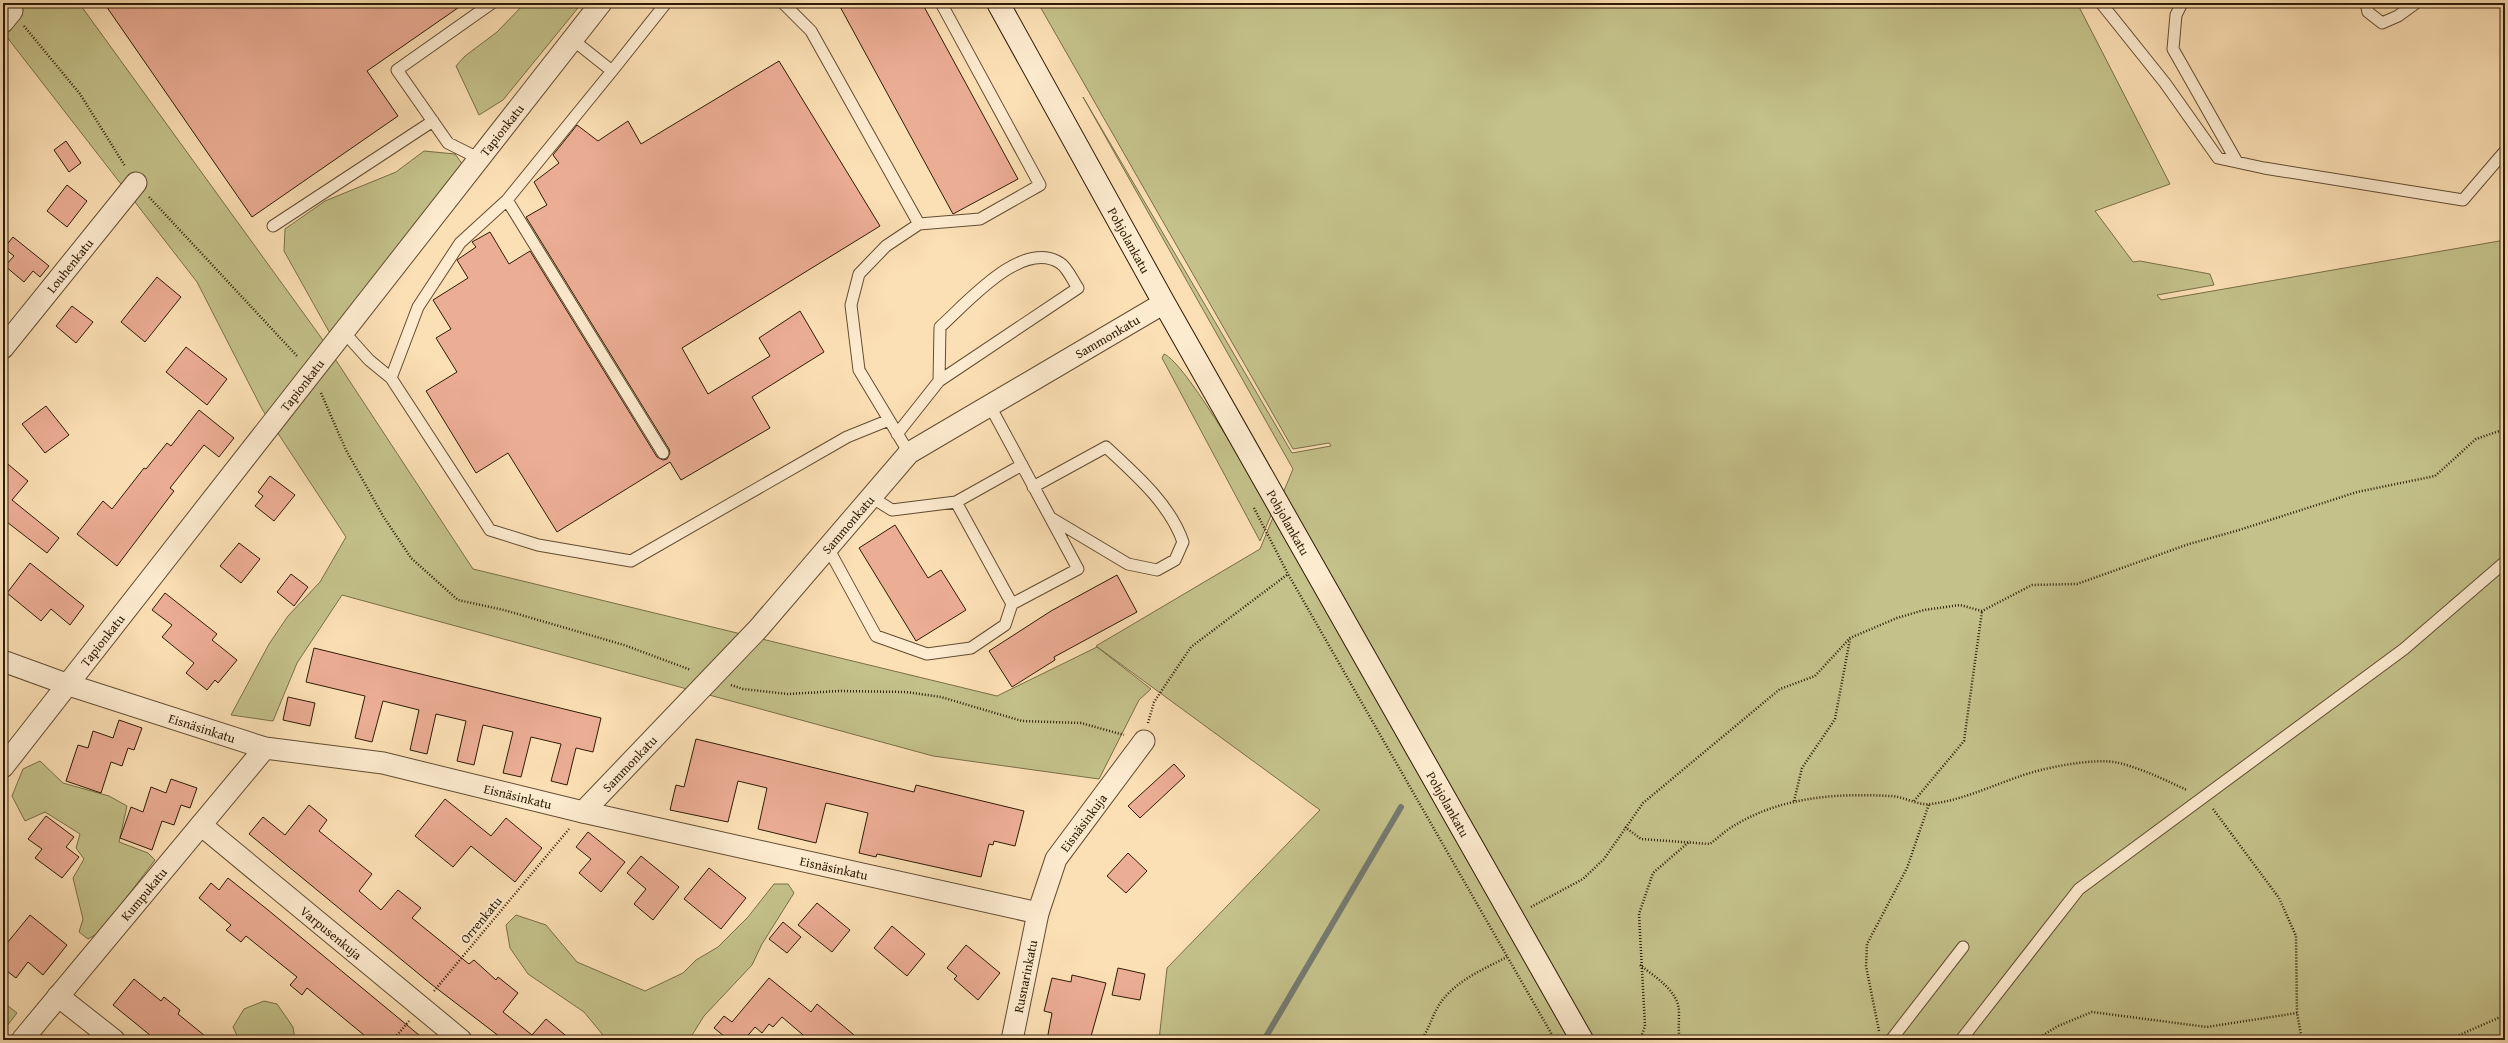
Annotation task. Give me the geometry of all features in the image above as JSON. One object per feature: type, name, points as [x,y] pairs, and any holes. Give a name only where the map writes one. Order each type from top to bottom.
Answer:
[{"type":"main road","name":"Pohjolankatu","points":[[998,3],[1164,303],[1582,1040]]},
{"type":"street","name":"Tapionkatu","points":[[3,767],[69,685],[343,330],[480,159],[601,3]]},
{"type":"street","name":"Louhenkatu","points":[[3,348],[136,183]]},
{"type":"street","name":"Sammonkatu","points":[[583,812],[758,629],[909,453],[1164,303]]},
{"type":"street","name":"Eisnäsinkatu","points":[[3,661],[69,685],[265,748],[383,763],[583,812],[1038,913]]},
{"type":"street","name":"Eisnäsinkuja","points":[[1038,913],[1056,859],[1144,741]]},
{"type":"street","name":"Kumpukatu","points":[[22,1040],[265,748]]},
{"type":"street","name":"Varpusenkuja","points":[[201,825],[461,1040]]},
{"type":"street","name":"Rusnarinkatu","points":[[1012,1040],[1038,913]]},
{"type":"street","points":[[58,996],[114,1040]]},
{"type":"lane","points":[[480,159],[448,143],[397,70],[492,3]]},
{"type":"lane","points":[[391,378],[422,300],[460,243],[507,200],[666,3]]},
{"type":"lane","points":[[783,3],[811,31],[920,224]]},
{"type":"lane","points":[[909,453],[859,370],[851,305],[860,274],[886,246],[920,224],[980,219],[1040,185],[941,3]]},
{"type":"lane","points":[[2101,3],[2165,83],[2218,158],[2463,200],[2505,151]]},
{"type":"lane","points":[[2182,3],[2176,15],[2173,49],[2237,162]]},
{"type":"lane","points":[[2366,3],[2368,12],[2382,23],[2398,16],[2416,3]]},
{"type":"lane","points":[[573,40],[612,71]]},
{"type":"lane","points":[[273,226],[433,121]]},
{"type":"lane","points":[[507,200],[663,453]]},
{"type":"lane","points":[[897,434],[939,381],[1078,288],[1061,263],[1049,259],[1036,258],[1006,268],[940,327],[939,381]]},
{"type":"lane","points":[[343,330],[369,360],[391,378],[490,530],[538,545],[631,561],[846,437],[889,420]]},
{"type":"lane","points":[[828,548],[876,636],[927,654],[971,648],[1005,626],[1012,604],[1078,569],[990,406]]},
{"type":"lane","points":[[1033,487],[1106,447],[1135,474],[1167,511],[1178,528],[1183,542],[1175,560],[1157,570],[1128,564],[1050,517]]},
{"type":"lane","points":[[871,497],[892,510],[956,502],[1022,465]]},
{"type":"lane","points":[[956,502],[1012,604]]},
{"type":"lane","points":[[1961,1040],[2079,889],[2166,823],[2205,798],[2404,649],[2505,562]]},
{"type":"lane","points":[[1891,1040],[1963,947]]},
{"type":"path","points":[[311,371],[346,450],[383,516],[411,558],[458,600],[504,610],[624,645],[742,689],[788,694],[839,691],[906,692],[941,697],[1022,721],[1081,723],[1144,741],[1154,702],[1191,647],[1288,574]]},
{"type":"path","points":[[1492,931],[1584,879],[1604,859],[1643,803],[1780,690],[1815,676],[1850,638],[1897,618],[1924,610],[1960,605],[1982,611],[2032,585],[2077,584],[2189,544],[2236,531],[2357,492],[2434,476],[2476,439],[2505,429]]},
{"type":"path","points":[[1913,801],[1964,740],[1982,611]]},
{"type":"path","points":[[1794,801],[1802,768],[1835,719],[1850,638]]},
{"type":"path","points":[[1625,827],[1641,839],[1690,841],[1710,844],[1737,824],[1794,801],[1844,796],[1892,796],[1929,804],[1958,799],[2019,776],[2060,766],[2118,762],[2155,774],[2205,798],[2279,898],[2296,936],[2297,1013],[2302,1040]]},
{"type":"path","points":[[1880,1035],[1866,966],[1867,944],[1907,868],[1929,804]]},
{"type":"path","name":"Orrenkatu","points":[[393,1040],[583,812]]},
{"type":"path","points":[[1640,1040],[1645,1026],[1640,965],[1639,914],[1653,873],[1690,841]]},
{"type":"path","points":[[1421,1040],[1430,1028],[1441,1002],[1460,983],[1507,957]]},
{"type":"path","points":[[1640,965],[1676,997],[1679,1011],[1678,1029],[1680,1040]]},
{"type":"path","points":[[2035,1040],[2058,1026],[2092,1012],[2207,1027],[2297,1013]]},
{"type":"path","points":[[2448,1040],[2505,1015]]},
{"type":"shaded area","points":[[3,3],[79,3],[320,336],[473,569],[997,696],[1097,647],[1151,689],[1139,700],[1099,779],[933,756],[342,595],[297,663],[273,721],[231,715],[269,644],[288,616],[320,582],[346,537],[262,409],[197,282],[3,32]]},
{"type":"shaded area","points":[[525,3],[582,3],[503,100],[479,115],[456,66],[465,56],[497,32]]},
{"type":"shaded area","points":[[1038,3],[2077,3],[2170,184],[2095,211],[2133,262],[2140,261],[2210,274],[2214,285],[2157,295],[2161,300],[2505,240],[2505,1040],[1159,1040],[1167,968],[1320,810],[1096,646],[1260,549],[1293,469],[1083,97],[1292,453],[1331,446],[1329,443],[1293,449]]},
{"type":"shaded area","points":[[424,151],[455,154],[466,169],[332,337],[284,251],[285,229],[325,201],[396,172]]},
{"type":"shaded area","points":[[1164,354],[1174,362],[1202,399],[1269,506],[1272,513],[1260,541],[1162,358]]},
{"type":"shaded area","points":[[40,761],[63,783],[109,796],[127,806],[119,842],[148,853],[155,860],[100,932],[88,939],[79,932],[83,919],[73,878],[84,859],[76,848],[80,834],[45,812],[25,821],[12,796],[23,769]]},
{"type":"shaded area","points":[[774,884],[788,884],[794,893],[762,944],[752,965],[704,1016],[689,1040],[607,1040],[584,1012],[528,974],[510,948],[506,925],[516,915],[546,925],[577,962],[645,991],[683,973],[696,960],[718,947],[748,917]]},
{"type":"shaded area","points":[[264,1001],[277,1004],[293,1027],[295,1040],[239,1040],[233,1027],[244,1009]]},
{"type":"shaded area","points":[[3,1002],[17,1013],[3,1031]]},
{"type":"building","points":[[104,3],[465,3],[367,71],[398,116],[252,217]]},
{"type":"building","points":[[838,3],[922,3],[1018,179],[953,214]]},
{"type":"building","points":[[779,61],[880,226],[682,348],[708,394],[770,356],[759,338],[800,311],[824,352],[752,397],[770,428],[681,480],[670,462],[557,532],[508,453],[476,473],[426,391],[457,372],[436,338],[451,329],[433,300],[468,278],[457,260],[476,247],[472,242],[490,232],[509,264],[530,251],[657,457],[663,460],[667,459],[670,453],[669,449],[526,217],[547,205],[534,182],[559,163],[553,155],[577,125],[598,141],[628,121],[641,144]]},
{"type":"building","points":[[66,141],[81,163],[69,172],[54,150]]},
{"type":"building","points":[[67,185],[87,201],[67,227],[47,211]]},
{"type":"building","points":[[13,237],[49,266],[40,277],[33,271],[24,282],[5,266],[14,256],[4,248]]},
{"type":"building","points":[[157,277],[181,297],[145,342],[121,322]]},
{"type":"building","points":[[72,306],[93,322],[76,343],[56,326]]},
{"type":"building","points":[[186,347],[227,379],[207,405],[166,372]]},
{"type":"building","points":[[46,406],[69,435],[45,453],[22,424]]},
{"type":"building","points":[[199,410],[234,438],[219,457],[204,445],[170,488],[174,491],[117,566],[77,534],[103,501],[112,509],[144,468],[146,469],[167,443],[171,446]]},
{"type":"building","points":[[3,460],[28,481],[12,500],[59,538],[47,553],[3,519]]},
{"type":"building","points":[[270,476],[295,495],[274,521],[255,506],[263,496],[258,492]]},
{"type":"building","points":[[895,525],[928,578],[941,570],[966,610],[916,641],[859,548]]},
{"type":"building","points":[[239,543],[260,559],[241,583],[220,566]]},
{"type":"building","points":[[30,563],[84,606],[70,625],[51,609],[41,621],[7,593]]},
{"type":"building","points":[[291,574],[308,587],[294,606],[277,592]]},
{"type":"building","points":[[1117,575],[1137,612],[1054,657],[1055,660],[1012,687],[989,651],[1051,611]]},
{"type":"building","points":[[165,593],[217,634],[212,640],[237,660],[218,683],[215,680],[207,690],[186,673],[194,663],[162,637],[172,625],[152,610]]},
{"type":"building","points":[[314,648],[601,718],[593,752],[576,748],[567,785],[551,781],[561,744],[531,737],[521,777],[503,773],[513,732],[483,725],[474,765],[457,761],[466,721],[436,714],[427,754],[410,750],[419,710],[383,701],[372,742],[355,738],[365,696],[306,682]]},
{"type":"building","points":[[288,697],[315,703],[310,726],[283,720]]},
{"type":"building","points":[[119,720],[142,728],[134,750],[128,748],[122,766],[111,762],[101,793],[66,781],[78,745],[88,748],[93,731],[113,738]]},
{"type":"building","points":[[696,739],[914,792],[916,785],[1024,811],[1015,846],[994,841],[993,845],[989,844],[981,877],[877,854],[876,857],[859,853],[868,813],[826,803],[816,843],[758,829],[767,788],[738,781],[728,822],[670,810],[676,785],[684,787]]},
{"type":"building","points":[[1174,764],[1185,776],[1140,818],[1128,806]]},
{"type":"building","points":[[171,779],[197,788],[190,808],[181,805],[174,825],[162,821],[152,850],[120,838],[131,807],[143,812],[151,787],[166,793]]},
{"type":"building","points":[[445,799],[491,836],[506,818],[542,848],[515,882],[471,846],[453,867],[415,836]]},
{"type":"building","points":[[309,805],[327,820],[319,831],[372,874],[359,891],[381,910],[398,890],[421,908],[412,918],[469,964],[474,960],[496,980],[498,977],[518,993],[503,1012],[532,1035],[546,1019],[571,1040],[504,1040],[431,984],[249,834],[263,817],[285,835]]},
{"type":"building","points":[[46,816],[74,837],[66,847],[79,857],[62,878],[35,858],[42,849],[28,839]]},
{"type":"building","points":[[588,832],[625,862],[601,892],[579,873],[591,859],[576,847]]},
{"type":"building","points":[[1128,853],[1147,871],[1126,893],[1107,876]]},
{"type":"building","points":[[641,856],[679,887],[653,920],[634,904],[646,889],[627,873]]},
{"type":"building","points":[[709,868],[746,898],[721,929],[684,899]]},
{"type":"building","points":[[228,878],[425,1040],[370,1040],[307,988],[302,995],[290,985],[297,977],[246,936],[241,942],[226,930],[231,925],[199,898],[211,883],[219,890]]},
{"type":"building","points":[[817,903],[850,930],[832,952],[798,925]]},
{"type":"building","points":[[30,915],[67,945],[43,975],[28,962],[16,978],[3,968],[3,948]]},
{"type":"building","points":[[783,922],[801,937],[787,953],[769,939]]},
{"type":"building","points":[[892,926],[925,954],[907,976],[874,948]]},
{"type":"building","points":[[966,945],[1000,973],[978,1000],[954,979],[957,976],[947,968]]},
{"type":"building","points":[[1118,968],[1145,974],[1140,1000],[1112,995]]},
{"type":"building","points":[[1072,975],[1106,983],[1090,1040],[1047,1040],[1052,1013],[1044,1011],[1052,978],[1071,982]]},
{"type":"building","points":[[769,978],[811,1012],[817,1004],[860,1040],[809,1040],[782,1017],[773,1027],[769,1024],[762,1033],[755,1027],[744,1040],[729,1040],[714,1028],[724,1016],[732,1022]]},
{"type":"building","points":[[134,979],[161,1001],[164,997],[180,1010],[178,1014],[210,1040],[156,1040],[113,1005]]},
{"type":"waterway","points":[[1264,1040],[1401,807]]}]
